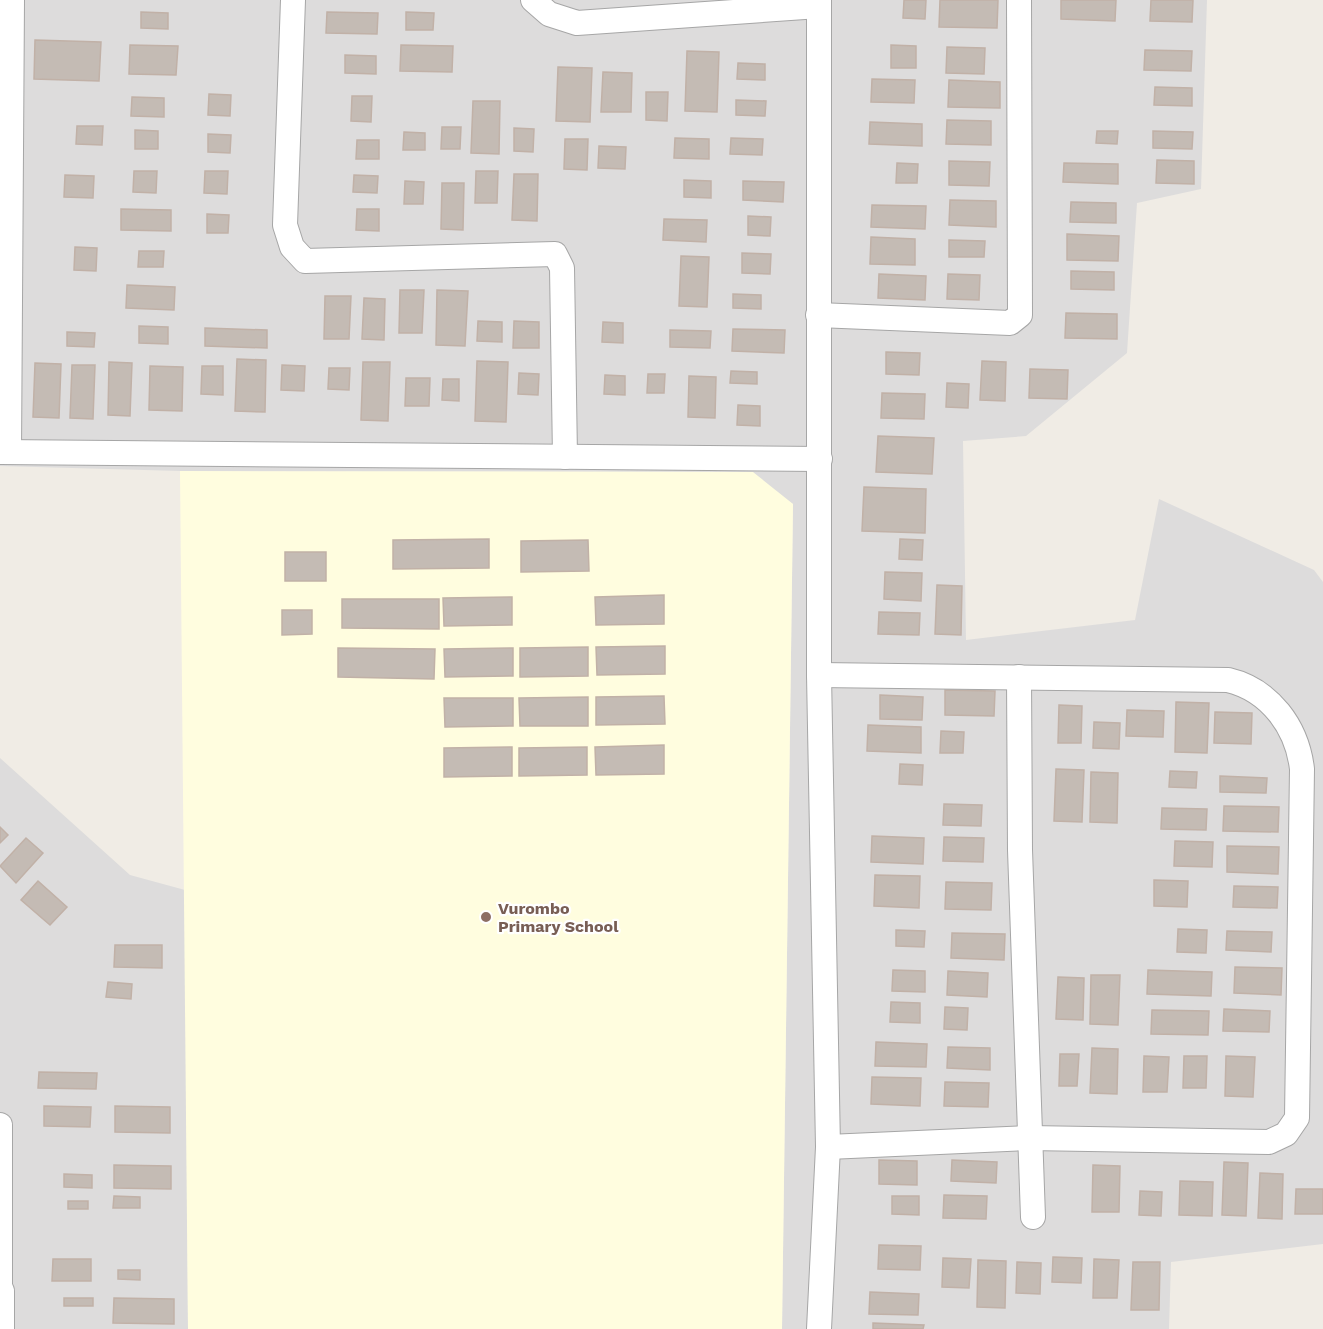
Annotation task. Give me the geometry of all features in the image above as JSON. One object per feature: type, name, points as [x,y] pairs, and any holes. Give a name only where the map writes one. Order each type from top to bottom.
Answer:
[{"type":"street","points":[[12,0],[14,34],[5,125],[4,452],[820,459]]},
{"type":"street","points":[[293,0],[285,225],[292,247],[305,261],[555,254],[562,268],[565,457]]},
{"type":"street","points":[[533,0],[549,14],[577,23],[819,3],[819,675],[828,1147],[819,1329]]},
{"type":"street","points":[[818,315],[1010,323],[1020,315],[1019,0]]},
{"type":"street","points":[[819,675],[1228,680],[1248,685],[1273,703],[1293,734],[1300,752],[1302,770],[1297,1118],[1293,1127],[1286,1134],[1269,1142],[1029,1138],[828,1147]]},
{"type":"street","points":[[1019,677],[1020,850],[1033,1217]]},
{"type":"street","points":[[0,1125],[2,1329]]},
{"type":"shaded area","points":[[0,0],[1207,0],[1201,189],[1137,203],[1127,353],[1026,436],[963,441],[966,640],[1135,620],[1159,499],[1314,570],[1323,582],[1323,1244],[1171,1262],[1169,1329],[782,1329],[793,504],[742,472],[180,471],[0,466]]},
{"type":"shaded area","name":"Vurombo Primary School","points":[[180,471],[753,472],[793,504],[782,1329],[188,1329]]},
{"type":"shaded area","points":[[0,758],[130,875],[185,890],[188,1329],[0,1329]]},
{"type":"building","points":[[904,0],[926,0],[925,19],[903,18]]},
{"type":"building","points":[[940,0],[998,0],[997,28],[939,27]]},
{"type":"building","points":[[1061,0],[1116,0],[1115,21],[1061,19]]},
{"type":"building","points":[[1151,0],[1193,0],[1192,22],[1150,21]]},
{"type":"building","points":[[141,12],[168,13],[168,29],[141,28]]},
{"type":"building","points":[[327,12],[378,13],[377,34],[326,33]]},
{"type":"building","points":[[406,12],[434,13],[433,30],[406,30]]},
{"type":"building","points":[[35,40],[101,42],[99,81],[34,79]]},
{"type":"building","points":[[130,45],[178,46],[176,75],[129,74]]},
{"type":"building","points":[[401,45],[453,46],[452,72],[400,71]]},
{"type":"building","points":[[891,45],[916,46],[916,68],[891,68]]},
{"type":"building","points":[[947,47],[985,48],[984,74],[946,73]]},
{"type":"building","points":[[1145,50],[1192,51],[1191,71],[1144,70]]},
{"type":"building","points":[[687,51],[719,52],[717,112],[685,111]]},
{"type":"building","points":[[345,55],[376,56],[376,74],[345,73]]},
{"type":"building","points":[[738,63],[765,64],[765,80],[737,79]]},
{"type":"building","points":[[558,67],[592,68],[590,122],[556,121]]},
{"type":"building","points":[[603,72],[632,73],[631,112],[601,112]]},
{"type":"building","points":[[872,79],[915,80],[914,103],[871,102]]},
{"type":"building","points":[[949,80],[1000,82],[1000,108],[948,107]]},
{"type":"building","points":[[1155,87],[1192,88],[1192,106],[1154,105]]},
{"type":"building","points":[[646,92],[668,92],[667,121],[646,120]]},
{"type":"building","points":[[209,94],[231,95],[230,116],[208,115]]},
{"type":"building","points":[[352,96],[372,96],[371,122],[351,121]]},
{"type":"building","points":[[132,97],[164,98],[164,117],[131,116]]},
{"type":"building","points":[[736,100],[766,101],[765,116],[736,115]]},
{"type":"building","points":[[473,101],[500,101],[499,154],[471,153]]},
{"type":"building","points":[[947,120],[991,121],[991,145],[946,144]]},
{"type":"building","points":[[870,122],[922,124],[922,146],[869,144]]},
{"type":"building","points":[[77,126],[103,126],[102,145],[76,144]]},
{"type":"building","points":[[442,127],[461,127],[460,149],[441,149]]},
{"type":"building","points":[[514,128],[534,129],[533,152],[514,151]]},
{"type":"building","points":[[135,130],[158,131],[158,149],[135,149]]},
{"type":"building","points":[[1097,131],[1118,131],[1117,144],[1096,143]]},
{"type":"building","points":[[1153,131],[1193,132],[1192,149],[1153,148]]},
{"type":"building","points":[[404,132],[425,133],[425,150],[403,150]]},
{"type":"building","points":[[208,134],[231,135],[230,153],[208,152]]},
{"type":"building","points":[[675,138],[709,139],[709,159],[674,158]]},
{"type":"building","points":[[731,138],[763,139],[762,155],[730,154]]},
{"type":"building","points":[[565,139],[588,139],[587,170],[564,169]]},
{"type":"building","points":[[357,140],[379,140],[379,159],[356,159]]},
{"type":"building","points":[[599,146],[626,147],[625,169],[598,168]]},
{"type":"building","points":[[1157,160],[1194,161],[1194,184],[1156,183]]},
{"type":"building","points":[[949,161],[990,162],[989,186],[949,185]]},
{"type":"building","points":[[897,163],[918,164],[917,183],[896,183]]},
{"type":"building","points":[[1064,163],[1118,164],[1118,184],[1063,182]]},
{"type":"building","points":[[134,171],[157,171],[156,193],[133,192]]},
{"type":"building","points":[[205,171],[228,171],[227,194],[204,193]]},
{"type":"building","points":[[476,171],[498,171],[497,203],[475,203]]},
{"type":"building","points":[[514,174],[538,174],[537,221],[512,220]]},
{"type":"building","points":[[65,175],[94,176],[93,198],[64,197]]},
{"type":"building","points":[[354,175],[378,176],[377,193],[353,192]]},
{"type":"building","points":[[684,180],[711,181],[711,198],[684,197]]},
{"type":"building","points":[[405,181],[424,182],[423,204],[404,204]]},
{"type":"building","points":[[743,181],[784,182],[783,202],[743,200]]},
{"type":"building","points":[[442,183],[464,183],[463,230],[441,229]]},
{"type":"building","points":[[950,200],[996,201],[996,227],[949,225]]},
{"type":"building","points":[[1071,202],[1116,203],[1116,223],[1070,222]]},
{"type":"building","points":[[872,205],[926,206],[925,229],[871,227]]},
{"type":"building","points":[[121,209],[171,210],[171,231],[121,230]]},
{"type":"building","points":[[357,209],[379,209],[379,231],[356,230]]},
{"type":"building","points":[[207,214],[229,215],[228,233],[207,233]]},
{"type":"building","points":[[748,216],[771,217],[770,236],[748,235]]},
{"type":"building","points":[[664,219],[707,220],[706,242],[663,240]]},
{"type":"building","points":[[1067,234],[1119,236],[1118,261],[1067,260]]},
{"type":"building","points":[[871,237],[915,239],[915,265],[870,264]]},
{"type":"building","points":[[949,240],[985,241],[984,257],[949,257]]},
{"type":"building","points":[[75,247],[97,248],[96,271],[74,270]]},
{"type":"building","points":[[139,251],[164,251],[163,267],[138,267]]},
{"type":"building","points":[[742,253],[771,254],[770,274],[742,273]]},
{"type":"building","points":[[681,256],[709,257],[707,307],[679,306]]},
{"type":"building","points":[[1071,271],[1114,272],[1114,290],[1071,289]]},
{"type":"building","points":[[879,274],[926,276],[925,300],[878,298]]},
{"type":"building","points":[[948,274],[980,275],[979,300],[947,299]]},
{"type":"building","points":[[127,285],[175,287],[174,310],[126,308]]},
{"type":"building","points":[[400,290],[424,290],[422,333],[399,333]]},
{"type":"building","points":[[437,290],[468,291],[465,346],[436,345]]},
{"type":"building","points":[[733,294],[761,295],[761,309],[733,308]]},
{"type":"building","points":[[325,296],[351,296],[349,339],[324,339]]},
{"type":"building","points":[[364,298],[385,299],[384,340],[362,339]]},
{"type":"building","points":[[1066,313],[1117,314],[1117,339],[1065,338]]},
{"type":"building","points":[[478,321],[502,322],[502,342],[477,341]]},
{"type":"building","points":[[514,321],[539,322],[539,348],[513,348]]},
{"type":"building","points":[[603,322],[623,323],[623,343],[602,342]]},
{"type":"building","points":[[139,326],[168,327],[168,344],[139,343]]},
{"type":"building","points":[[205,328],[267,330],[267,348],[205,346]]},
{"type":"building","points":[[733,329],[785,330],[784,353],[732,351]]},
{"type":"building","points":[[670,330],[711,331],[710,348],[670,347]]},
{"type":"building","points":[[67,332],[95,333],[94,347],[67,346]]},
{"type":"building","points":[[886,352],[920,353],[919,375],[886,374]]},
{"type":"building","points":[[237,359],[266,360],[265,412],[235,411]]},
{"type":"building","points":[[477,361],[508,362],[506,422],[475,421]]},
{"type":"building","points":[[982,361],[1006,362],[1005,401],[980,400]]},
{"type":"building","points":[[109,362],[132,363],[130,416],[108,415]]},
{"type":"building","points":[[363,362],[390,362],[388,421],[361,420]]},
{"type":"building","points":[[35,363],[61,364],[59,418],[33,417]]},
{"type":"building","points":[[72,365],[95,365],[93,419],[70,418]]},
{"type":"building","points":[[282,365],[305,366],[304,391],[281,390]]},
{"type":"building","points":[[150,366],[183,367],[182,411],[149,410]]},
{"type":"building","points":[[202,366],[223,366],[223,395],[201,394]]},
{"type":"building","points":[[329,368],[350,368],[349,390],[328,389]]},
{"type":"building","points":[[1030,369],[1068,370],[1067,399],[1029,398]]},
{"type":"building","points":[[731,371],[757,372],[757,384],[730,383]]},
{"type":"building","points":[[519,373],[539,374],[538,395],[518,394]]},
{"type":"building","points":[[648,374],[665,374],[664,393],[647,393]]},
{"type":"building","points":[[605,375],[625,376],[625,395],[604,394]]},
{"type":"building","points":[[689,376],[716,377],[715,418],[688,417]]},
{"type":"building","points":[[406,378],[430,378],[429,406],[405,406]]},
{"type":"building","points":[[443,379],[459,379],[459,401],[442,400]]},
{"type":"building","points":[[947,383],[969,384],[968,408],[946,407]]},
{"type":"building","points":[[882,393],[925,394],[924,419],[881,418]]},
{"type":"building","points":[[738,405],[760,406],[760,426],[737,425]]},
{"type":"building","points":[[878,436],[934,438],[932,474],[876,472]]},
{"type":"building","points":[[864,487],[926,489],[925,533],[862,531]]},
{"type":"building","points":[[489,539],[489,568],[393,569],[393,540]]},
{"type":"building","points":[[900,539],[923,540],[922,560],[899,559]]},
{"type":"building","points":[[588,540],[589,571],[521,572],[521,541]]},
{"type":"building","points":[[285,552],[326,552],[326,581],[285,581]]},
{"type":"building","points":[[885,572],[922,573],[921,601],[884,599]]},
{"type":"building","points":[[937,585],[962,586],[961,635],[935,634]]},
{"type":"building","points":[[664,595],[664,624],[596,625],[595,597]]},
{"type":"building","points":[[512,597],[512,625],[444,626],[443,598]]},
{"type":"building","points":[[342,599],[439,599],[439,629],[342,628]]},
{"type":"building","points":[[282,610],[312,610],[312,634],[282,635]]},
{"type":"building","points":[[879,612],[920,613],[919,635],[878,634]]},
{"type":"building","points":[[665,646],[665,674],[597,675],[596,647]]},
{"type":"building","points":[[588,647],[588,676],[520,677],[520,648]]},
{"type":"building","points":[[338,648],[435,649],[434,679],[338,677]]},
{"type":"building","points":[[513,648],[513,676],[445,677],[444,649]]},
{"type":"building","points":[[945,690],[995,691],[994,716],[945,715]]},
{"type":"building","points":[[880,695],[923,697],[922,720],[880,719]]},
{"type":"building","points":[[664,696],[665,724],[596,725],[596,697]]},
{"type":"building","points":[[588,697],[588,726],[520,726],[519,698]]},
{"type":"building","points":[[444,698],[513,698],[513,726],[445,727]]},
{"type":"building","points":[[1176,702],[1209,703],[1207,753],[1175,752]]},
{"type":"building","points":[[1059,705],[1082,706],[1081,743],[1058,743]]},
{"type":"building","points":[[1127,710],[1164,711],[1163,737],[1126,736]]},
{"type":"building","points":[[1215,712],[1252,713],[1251,744],[1214,743]]},
{"type":"building","points":[[1094,722],[1120,723],[1119,749],[1093,748]]},
{"type":"building","points":[[868,725],[921,727],[921,753],[867,751]]},
{"type":"building","points":[[941,731],[964,732],[963,753],[940,753]]},
{"type":"building","points":[[664,745],[664,774],[596,775],[595,747]]},
{"type":"building","points":[[512,747],[512,776],[444,777],[444,748]]},
{"type":"building","points":[[587,747],[587,775],[519,776],[519,748]]},
{"type":"building","points":[[900,764],[923,765],[922,785],[899,784]]},
{"type":"building","points":[[1056,769],[1084,770],[1082,822],[1054,821]]},
{"type":"building","points":[[1170,771],[1197,772],[1196,788],[1169,787]]},
{"type":"building","points":[[1091,772],[1118,773],[1117,823],[1090,822]]},
{"type":"building","points":[[1220,776],[1267,778],[1266,793],[1220,792]]},
{"type":"building","points":[[944,804],[982,805],[981,826],[943,825]]},
{"type":"building","points":[[1224,806],[1279,807],[1278,832],[1223,831]]},
{"type":"building","points":[[1162,808],[1207,809],[1206,830],[1161,829]]},
{"type":"building","points":[[0,827],[8,835],[0,843]]},
{"type":"building","points":[[872,836],[924,838],[923,864],[871,862]]},
{"type":"building","points":[[944,837],[984,838],[983,862],[943,861]]},
{"type":"building","points":[[26,838],[43,853],[16,883],[0,866]]},
{"type":"building","points":[[1175,841],[1213,842],[1212,867],[1174,866]]},
{"type":"building","points":[[1227,846],[1279,847],[1278,874],[1227,872]]},
{"type":"building","points":[[875,875],[920,876],[919,908],[874,906]]},
{"type":"building","points":[[1154,880],[1188,881],[1187,907],[1154,906]]},
{"type":"building","points":[[38,881],[67,907],[50,925],[21,900]]},
{"type":"building","points":[[946,882],[992,883],[991,910],[945,909]]},
{"type":"building","points":[[1234,886],[1278,887],[1277,908],[1233,907]]},
{"type":"building","points":[[1178,929],[1207,930],[1206,953],[1177,952]]},
{"type":"building","points":[[896,930],[925,931],[924,947],[896,946]]},
{"type":"building","points":[[1227,931],[1272,932],[1271,952],[1226,950]]},
{"type":"building","points":[[952,933],[1005,934],[1004,960],[951,958]]},
{"type":"building","points":[[115,945],[162,945],[162,968],[114,967]]},
{"type":"building","points":[[1235,967],[1282,968],[1281,995],[1234,993]]},
{"type":"building","points":[[893,970],[925,971],[925,992],[892,991]]},
{"type":"building","points":[[1148,970],[1212,972],[1211,996],[1147,994]]},
{"type":"building","points":[[948,971],[988,973],[987,997],[947,995]]},
{"type":"building","points":[[1091,975],[1120,975],[1118,1025],[1090,1024]]},
{"type":"building","points":[[1058,977],[1084,978],[1083,1020],[1056,1019]]},
{"type":"building","points":[[108,982],[132,984],[131,999],[106,997]]},
{"type":"building","points":[[891,1002],[920,1003],[920,1023],[890,1022]]},
{"type":"building","points":[[945,1007],[968,1008],[967,1030],[944,1029]]},
{"type":"building","points":[[1224,1009],[1270,1011],[1269,1032],[1223,1031]]},
{"type":"building","points":[[1152,1010],[1209,1011],[1208,1035],[1151,1034]]},
{"type":"building","points":[[876,1042],[927,1044],[926,1067],[875,1066]]},
{"type":"building","points":[[948,1047],[990,1048],[990,1070],[947,1068]]},
{"type":"building","points":[[1092,1048],[1118,1049],[1117,1094],[1090,1093]]},
{"type":"building","points":[[1060,1054],[1079,1054],[1077,1086],[1059,1086]]},
{"type":"building","points":[[1144,1056],[1169,1057],[1167,1092],[1143,1092]]},
{"type":"building","points":[[1184,1056],[1207,1056],[1206,1088],[1183,1088]]},
{"type":"building","points":[[1226,1056],[1255,1057],[1253,1097],[1225,1096]]},
{"type":"building","points":[[39,1072],[97,1073],[96,1089],[38,1088]]},
{"type":"building","points":[[872,1077],[921,1078],[920,1106],[871,1104]]},
{"type":"building","points":[[945,1082],[989,1083],[988,1107],[944,1106]]},
{"type":"building","points":[[44,1106],[91,1107],[90,1127],[44,1126]]},
{"type":"building","points":[[115,1106],[170,1107],[170,1133],[115,1132]]},
{"type":"building","points":[[879,1160],[917,1161],[917,1185],[879,1184]]},
{"type":"building","points":[[952,1160],[997,1162],[996,1183],[951,1181]]},
{"type":"building","points":[[1224,1162],[1248,1163],[1246,1216],[1222,1215]]},
{"type":"building","points":[[114,1165],[171,1166],[171,1189],[114,1188]]},
{"type":"building","points":[[1093,1165],[1120,1166],[1119,1212],[1092,1212]]},
{"type":"building","points":[[1260,1173],[1283,1174],[1282,1219],[1258,1218]]},
{"type":"building","points":[[64,1174],[92,1175],[92,1188],[64,1187]]},
{"type":"building","points":[[1180,1181],[1213,1182],[1212,1216],[1179,1215]]},
{"type":"building","points":[[1296,1189],[1323,1189],[1323,1214],[1295,1214]]},
{"type":"building","points":[[1140,1191],[1162,1192],[1161,1216],[1139,1215]]},
{"type":"building","points":[[944,1195],[987,1196],[986,1219],[943,1218]]},
{"type":"building","points":[[114,1196],[140,1197],[140,1208],[113,1208]]},
{"type":"building","points":[[892,1196],[919,1196],[919,1215],[892,1214]]},
{"type":"building","points":[[68,1201],[88,1201],[88,1209],[68,1209]]},
{"type":"building","points":[[879,1245],[921,1246],[920,1270],[878,1269]]},
{"type":"building","points":[[1053,1257],[1082,1258],[1081,1283],[1052,1282]]},
{"type":"building","points":[[943,1258],[971,1259],[969,1288],[942,1287]]},
{"type":"building","points":[[53,1259],[91,1259],[91,1281],[52,1281]]},
{"type":"building","points":[[1094,1259],[1119,1260],[1117,1298],[1093,1298]]},
{"type":"building","points":[[978,1260],[1006,1261],[1005,1308],[977,1307]]},
{"type":"building","points":[[1017,1262],[1041,1263],[1040,1294],[1016,1293]]},
{"type":"building","points":[[1133,1262],[1160,1262],[1159,1310],[1131,1310]]},
{"type":"building","points":[[118,1270],[140,1270],[140,1280],[118,1279]]},
{"type":"building","points":[[870,1292],[919,1294],[918,1315],[869,1314]]},
{"type":"building","points":[[64,1298],[93,1298],[93,1306],[64,1306]]},
{"type":"building","points":[[114,1298],[174,1299],[174,1324],[113,1323]]},
{"type":"building","points":[[873,1323],[924,1325],[923,1329],[873,1329]]},
{"type":"place","name":"Vurombo Primary School","points":[[486,917]]}]
